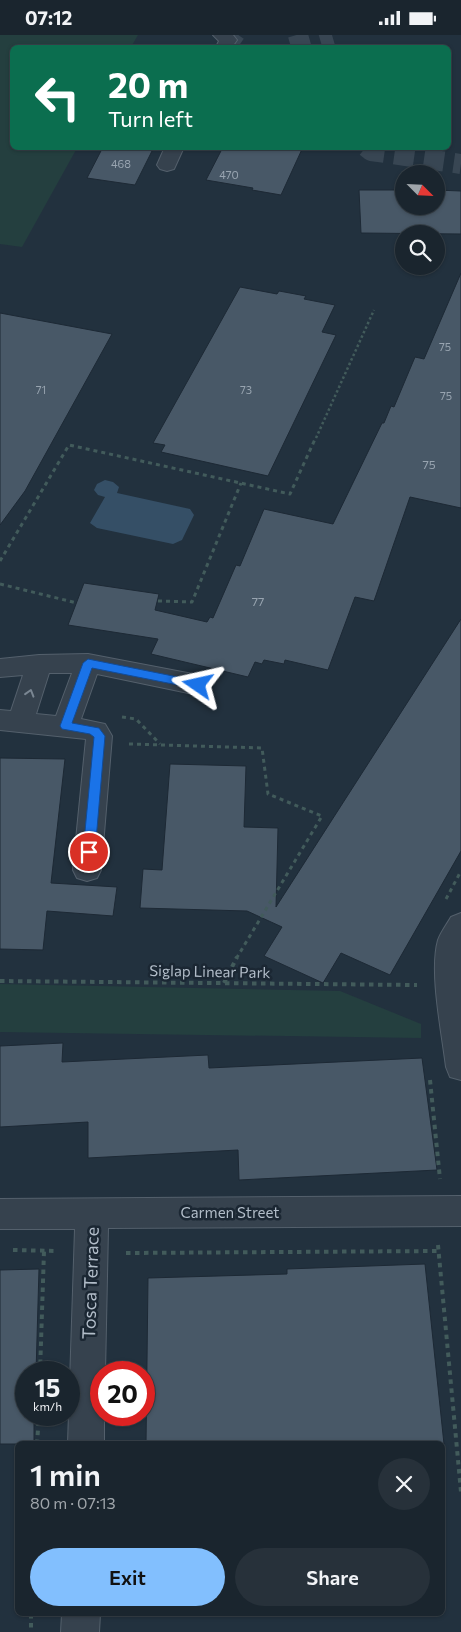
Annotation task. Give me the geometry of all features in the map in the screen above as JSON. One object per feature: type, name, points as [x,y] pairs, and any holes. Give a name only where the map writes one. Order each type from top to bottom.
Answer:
[{"type":"street","points":[[222,35],[228,40],[225,45]]},
{"type":"street","points":[[167,165],[174,150]]},
{"type":"street","points":[[66,726],[88,663]]},
{"type":"street","points":[[0,668],[39,664],[88,663],[198,685]]},
{"type":"street","points":[[39,664],[11,721],[90,729],[96,731],[99,741],[87,870]]},
{"type":"street","points":[[461,925],[453,939],[451,950],[451,990],[459,1029],[461,1067]]},
{"type":"street","name":"Carmen Street","points":[[0,1214],[461,1211]]},
{"type":"street","name":"Tosca Terrace","points":[[86,1441],[92,1213]]},
{"type":"street","points":[[80,1632],[81,1616]]},
{"type":"path","points":[[0,561],[69,445],[290,494],[374,310]]},
{"type":"path","points":[[158,601],[192,602],[241,483]]},
{"type":"path","points":[[0,584],[77,603]]},
{"type":"path","points":[[99,741],[262,748],[268,794],[322,816],[242,949],[224,983]]},
{"type":"path","name":"Siglap Linear Park","points":[[0,981],[420,985]]},
{"type":"path","points":[[9,1250],[92,1253],[438,1251]]},
{"type":"path","points":[[40,1361],[44,1251]]},
{"type":"path","points":[[38,1426],[38,1441]]},
{"type":"path","points":[[31,1616],[31,1632]]},
{"type":"green space","points":[[0,35],[138,35],[132,45],[10,45],[10,150],[76,150],[22,247],[0,244]]},
{"type":"green space","points":[[0,984],[340,991],[421,1024],[421,1038],[0,1032]]},
{"type":"water","points":[[105,480],[113,482],[119,487],[117,493],[190,509],[194,515],[182,540],[173,544],[97,528],[90,523],[105,497],[98,495],[94,490],[97,484]]},
{"type":"building","points":[[101,150],[152,150],[135,185],[87,178]]},
{"type":"building","points":[[221,150],[302,150],[281,195],[206,180]]},
{"type":"building","points":[[359,190],[395,190],[395,215],[445,215],[445,190],[461,191],[461,234],[445,234],[445,225],[395,225],[395,233],[361,233]]},
{"type":"building","points":[[461,273],[461,508],[410,497],[374,601],[355,597],[328,670],[285,660],[284,664],[264,660],[262,664],[255,662],[248,677],[151,654],[158,639],[68,625],[84,583],[159,594],[155,610],[207,622],[210,617],[213,618],[236,565],[240,566],[264,509],[333,524],[382,423],[384,423],[391,406],[394,407],[415,357],[424,359]]},
{"type":"building","points":[[240,287],[277,294],[279,291],[306,296],[304,299],[335,305],[322,332],[336,335],[268,476],[161,452],[165,445],[153,443]]},
{"type":"building","points":[[0,313],[112,334],[25,491],[0,525]]},
{"type":"building","points":[[461,619],[461,851],[390,975],[341,953],[323,983],[264,956],[282,927],[247,911],[140,908],[143,869],[162,870],[170,764],[246,766],[244,827],[278,828],[276,907]]},
{"type":"building","points":[[0,758],[65,759],[51,883],[117,887],[113,916],[47,911],[43,950],[0,949]]},
{"type":"building","points":[[63,1043],[62,1062],[208,1055],[209,1068],[422,1058],[437,1170],[239,1180],[238,1150],[88,1158],[88,1122],[0,1127],[0,1046]]},
{"type":"building","points":[[425,1264],[444,1441],[146,1441],[146,1426],[155,1426],[155,1361],[147,1361],[148,1278],[287,1274],[287,1269]]},
{"type":"building","points":[[39,1269],[36,1361],[15,1361],[15,1426],[34,1426],[34,1441],[15,1441],[15,1444],[0,1444],[0,1270]]},
{"type":"tunnel","points":[[298,45],[332,35]]},
{"type":"tunnel","points":[[228,40],[235,45]]},
{"type":"tunnel","points":[[370,150],[461,164]]},
{"type":"route","points":[[89,852],[99,736],[96,731],[90,729],[66,726],[88,663],[198,685]]}]
